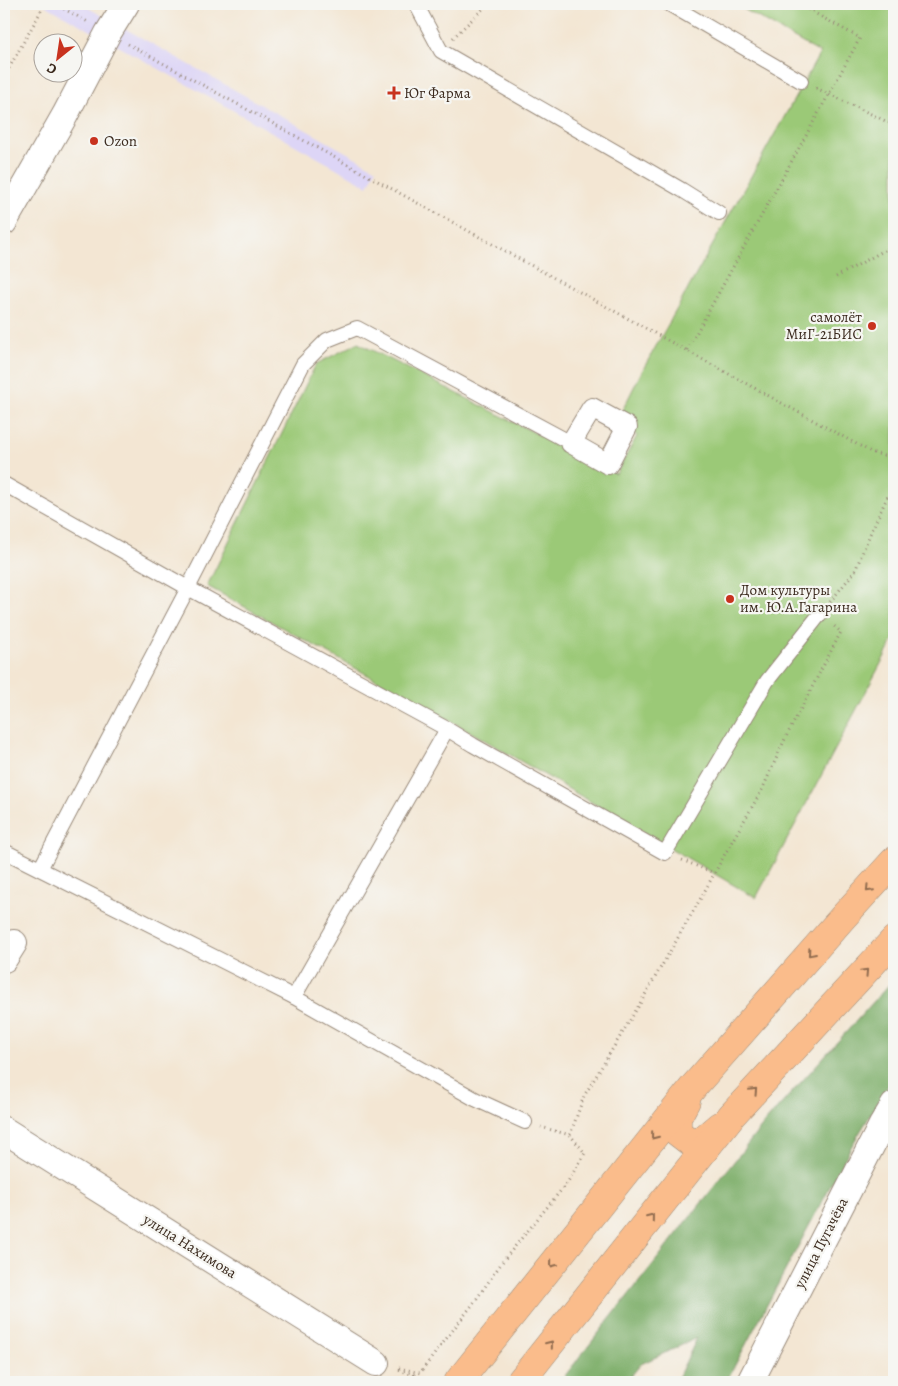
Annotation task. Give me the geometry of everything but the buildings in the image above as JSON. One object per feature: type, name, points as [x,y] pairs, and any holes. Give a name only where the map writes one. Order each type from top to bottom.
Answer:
[{"type":"highway","points":[[458,1382],[695,1084],[894,861]]},
{"type":"highway","points":[[520,1382],[732,1115],[894,940]]},
{"type":"highway","points":[[695,1084],[677,1118],[677,1132],[690,1142],[700,1142],[732,1115]]},
{"type":"street","points":[[4,222],[66,115],[108,33],[126,4]]},
{"type":"street","name":"улица Пугачёва","points":[[750,1382],[890,1120]]},
{"type":"street","name":"улица Нахимова","points":[[4,1130],[376,1363]]},
{"type":"lane","points":[[416,4],[441,51],[719,213]]},
{"type":"lane","points":[[669,4],[801,81]]},
{"type":"lane","points":[[40,869],[303,364],[327,340],[358,328],[570,443]]},
{"type":"lane","points":[[4,484],[188,588],[447,729],[665,853],[767,681],[820,614]]},
{"type":"lane","points":[[294,997],[447,729]]},
{"type":"lane","points":[[4,851],[294,997],[475,1099],[525,1122]]},
{"type":"path","points":[[4,77],[45,4]]},
{"type":"path","points":[[55,4],[871,452],[894,460]]},
{"type":"path","points":[[441,51],[488,4]]},
{"type":"path","points":[[688,350],[860,38],[798,4]]},
{"type":"path","points":[[836,277],[894,246]]},
{"type":"path","points":[[570,1135],[584,1096],[762,790],[785,740],[841,632],[820,614],[855,571],[870,534],[894,485]]},
{"type":"path","points":[[665,853],[714,873]]},
{"type":"path","points":[[376,1363],[414,1375],[420,1373],[503,1261],[567,1183],[585,1153],[570,1135],[525,1122]]},
{"type":"path","points":[[376,1363],[420,1373]]},
{"type":"path","points":[[410,1382],[414,1375]]},
{"type":"shaded area","points":[[43,4],[81,4],[376,169],[368,186]]},
{"type":"green space","points":[[735,4],[894,4],[894,639],[756,898],[476,735],[207,586],[316,364],[358,343],[616,474],[637,436],[618,419],[641,373],[820,53]]},
{"type":"green space","points":[[894,979],[894,1076],[851,1147],[726,1382],[676,1382],[697,1338],[641,1364],[626,1382],[560,1382],[766,1121]]},
{"type":"place","name":"Юг Фарма","points":[[394,93]]},
{"type":"place","name":"Ozon","points":[[94,141]]},
{"type":"place","name":"самолёт МиГ-21БИС","points":[[872,326]]},
{"type":"place","name":"Дом культуры им. Ю.А.Гагарина","points":[[730,599]]}]
